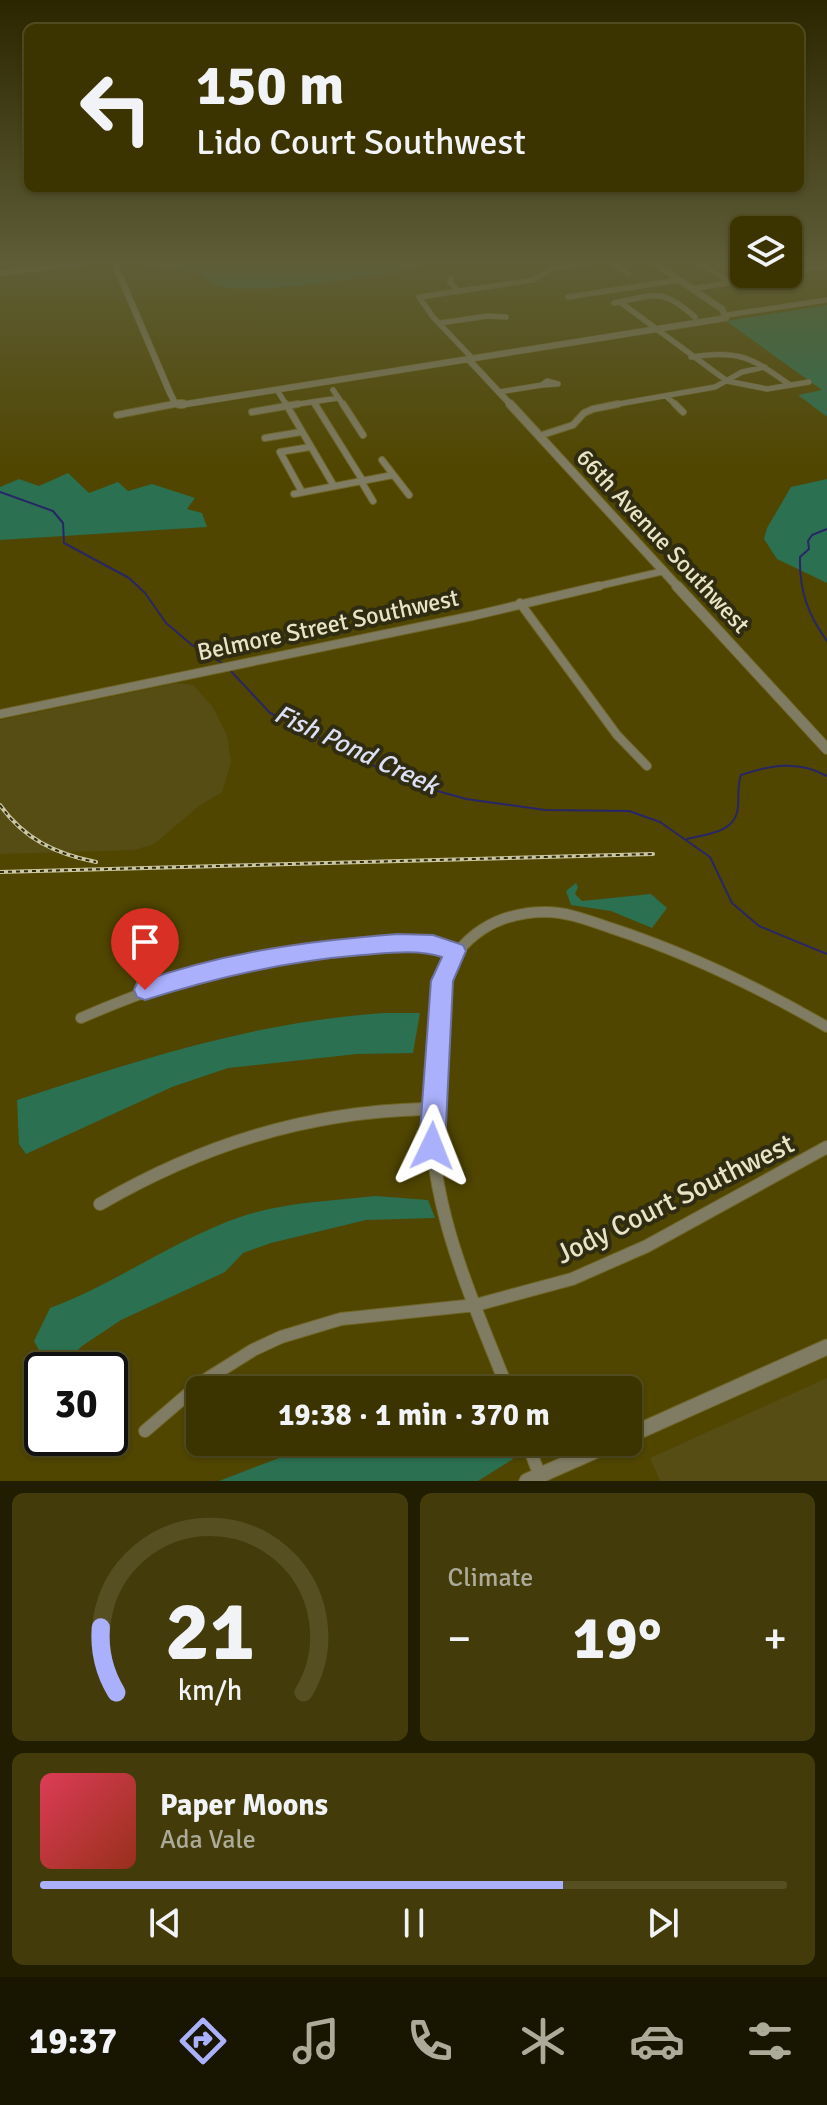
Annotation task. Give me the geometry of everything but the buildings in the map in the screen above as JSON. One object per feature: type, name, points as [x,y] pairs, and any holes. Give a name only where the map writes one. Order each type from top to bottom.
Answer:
[{"type":"street","points":[[145,331],[177,404]]},
{"type":"street","name":"66th Avenue Southwest","points":[[447,331],[539,436],[822,738],[827,749]]},
{"type":"street","points":[[117,415],[650,331]]},
{"type":"street","points":[[658,331],[727,381],[750,388],[809,382]]},
{"type":"street","points":[[691,357],[732,351],[747,354],[790,385]]},
{"type":"street","points":[[539,436],[573,425],[584,413],[593,409],[715,387],[742,372],[765,367]]},
{"type":"street","points":[[499,392],[542,385]]},
{"type":"street","points":[[277,390],[334,486]]},
{"type":"street","points":[[333,390],[363,435]]},
{"type":"street","points":[[666,396],[683,412]]},
{"type":"street","points":[[252,412],[338,398]]},
{"type":"street","points":[[313,402],[373,501]]},
{"type":"street","points":[[265,438],[301,432]]},
{"type":"street","points":[[310,447],[280,452],[298,493],[393,475]]},
{"type":"street","points":[[382,460],[409,495]]},
{"type":"street","name":"Belmore Street Southwest","points":[[0,714],[458,619],[664,571]]},
{"type":"street","points":[[520,603],[617,735],[647,766]]},
{"type":"street","points":[[503,1376],[440,1204],[433,1167],[433,1109],[442,981],[455,951],[485,926],[509,916],[547,912],[568,915],[696,960],[764,992],[827,1027]]},
{"type":"street","points":[[81,1018],[182,978],[279,954],[398,943],[433,945],[455,951]]},
{"type":"street","points":[[100,1204],[188,1156],[258,1131],[325,1116],[433,1109]]},
{"type":"street","name":"Jody Court Southwest","points":[[145,1431],[178,1401],[226,1365],[281,1337],[341,1319],[476,1305],[530,1293],[612,1263],[827,1147]]},
{"type":"street","points":[[642,1430],[827,1347]]},
{"type":"street","points":[[530,1456],[536,1479],[585,1456]]},
{"type":"shaded area","points":[[177,683],[193,685],[212,706],[227,735],[231,762],[222,792],[199,806],[154,844],[134,850],[0,854],[0,720]]},
{"type":"shaded area","points":[[827,1378],[827,1481],[660,1481],[650,1458]]},
{"type":"green space","points":[[740,331],[827,331],[827,416],[798,395],[822,390]]},
{"type":"green space","points":[[68,473],[89,493],[118,482],[128,491],[152,484],[195,498],[187,509],[202,513],[207,527],[0,540],[0,487],[19,479],[39,486]]},
{"type":"green space","points":[[827,479],[827,583],[777,559],[764,539],[767,528],[791,487]]},
{"type":"green space","points":[[576,883],[575,894],[582,901],[651,894],[667,908],[652,928],[611,911],[571,905],[566,891]]},
{"type":"green space","points":[[384,1013],[420,1013],[413,1053],[357,1054],[228,1068],[172,1087],[26,1154],[19,1144],[17,1100],[198,1044],[289,1025]]},
{"type":"green space","points":[[376,1196],[428,1200],[435,1218],[366,1220],[271,1243],[243,1253],[225,1272],[121,1320],[76,1352],[40,1352],[34,1341],[50,1308],[218,1226],[243,1216],[309,1203]]},
{"type":"green space","points":[[284,1456],[512,1456],[513,1459],[478,1481],[219,1481]]},
{"type":"waterway","name":"Fish Pond Creek","points":[[0,492],[53,511],[63,523],[64,543],[129,578],[145,593],[166,623],[192,645],[222,663]]},
{"type":"waterway","points":[[827,529],[812,535],[808,541],[809,549],[800,557],[806,602],[827,641]]},
{"type":"waterway","name":"Fish Pond Creek","points":[[229,669],[270,713],[394,776],[427,788],[466,799],[545,810],[629,811],[660,822],[710,857],[732,903],[759,926],[827,954]]},
{"type":"waterway","points":[[687,839],[719,831],[732,822],[738,807],[741,775],[795,766],[827,776]]},
{"type":"railway","points":[[0,805],[30,836],[54,849],[96,862]]},
{"type":"railway","points":[[0,872],[653,854]]},
{"type":"route","points":[[145,990],[218,967],[304,950],[398,943],[433,945],[455,951],[442,981],[432,1146]]}]
